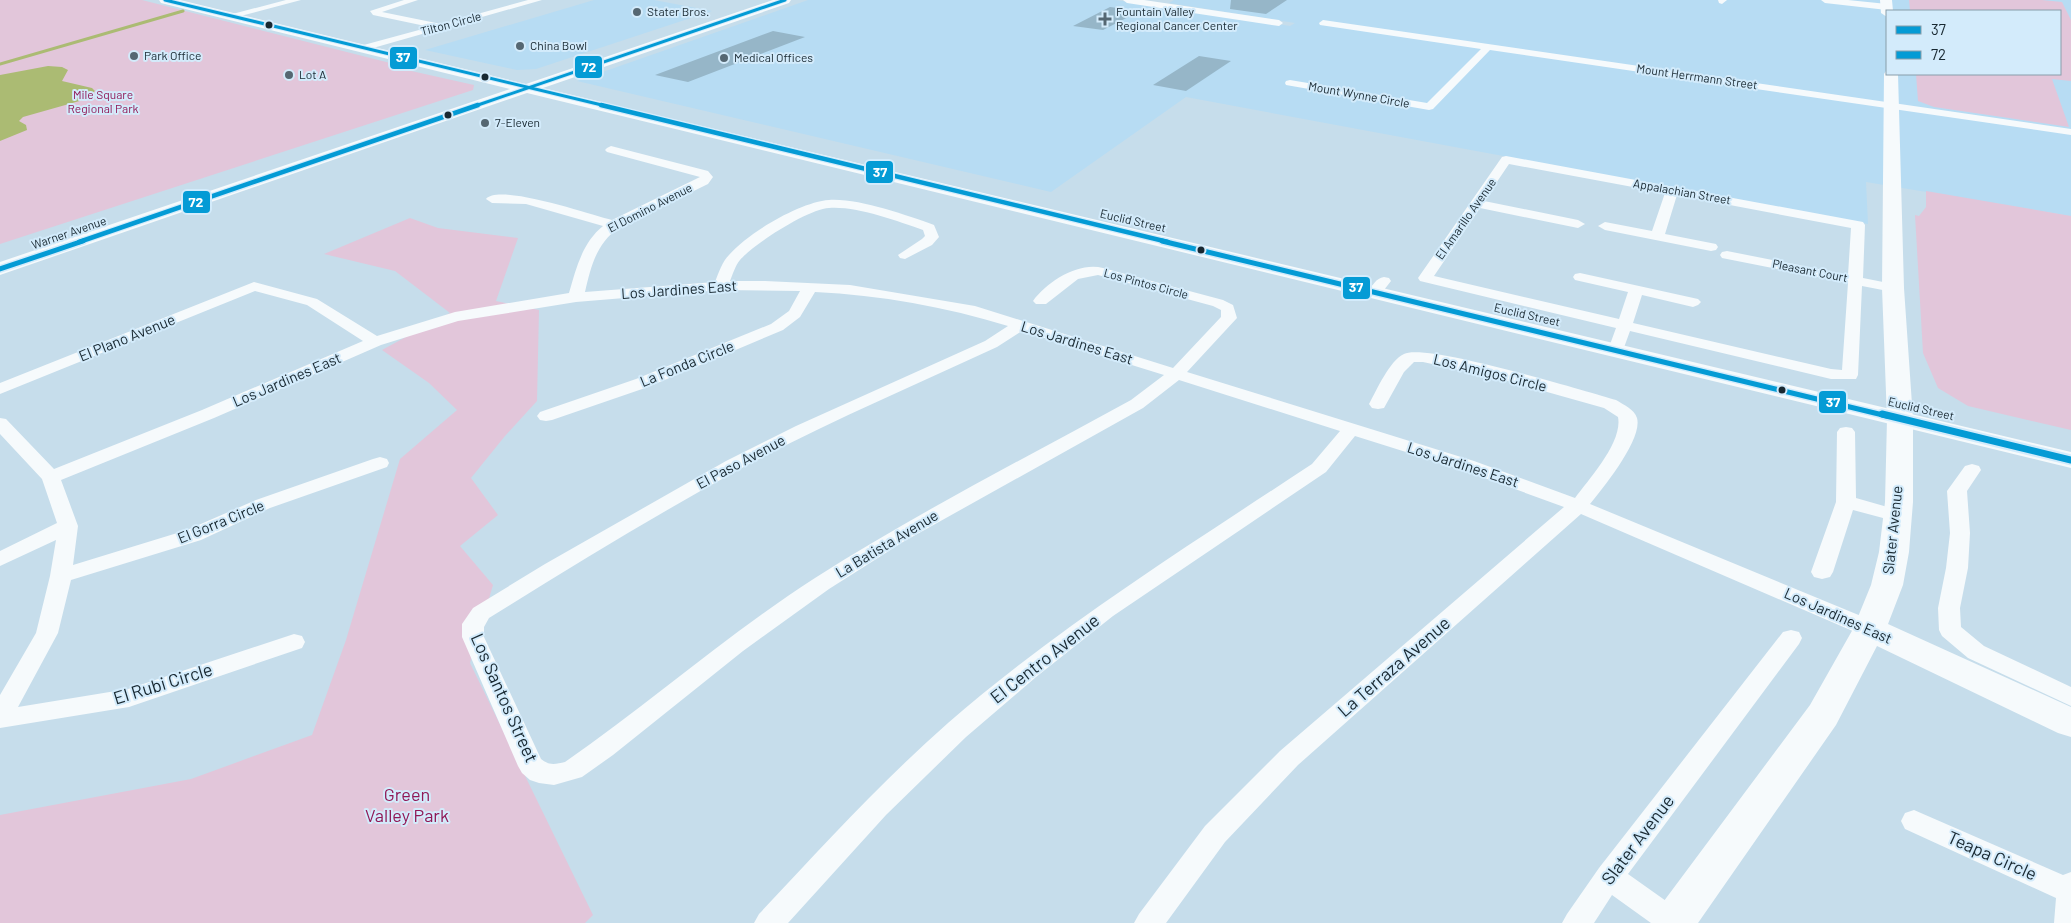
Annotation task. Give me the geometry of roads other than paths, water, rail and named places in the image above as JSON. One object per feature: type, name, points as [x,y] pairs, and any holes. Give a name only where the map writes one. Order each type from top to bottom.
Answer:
[{"type":"main road","name":"Euclid Street","points":[[165,0],[363,48],[529,83]]},
{"type":"main road","name":"Euclid Street","points":[[195,0],[380,44],[529,83],[1379,287],[1620,338],[1899,411],[2071,460]]},
{"type":"main road","name":"Warner Avenue","points":[[0,256],[784,0]]},
{"type":"main road","name":"Warner Avenue","points":[[0,269],[759,1]]},
{"type":"main road","points":[[735,17],[734,13],[759,1]]},
{"type":"main road","name":"Slater Avenue","points":[[1673,922],[1823,715],[1870,629],[1887,586],[1894,552],[1898,516],[1899,411],[1893,288],[1893,106],[1891,75]]},
{"type":"main road","name":"Euclid Street","points":[[1899,411],[2071,444]]},
{"type":"main road","name":"Los Jardines East","points":[[1870,629],[2071,723]]},
{"type":"street","points":[[229,16],[298,0]]},
{"type":"street","points":[[414,0],[374,11],[442,27]]},
{"type":"street","name":"Tilton Circle","points":[[363,48],[538,0]]},
{"type":"street","points":[[1127,0],[1279,23]]},
{"type":"street","points":[[1825,0],[1887,7]]},
{"type":"street","name":"Mount Herrmann Street","points":[[1323,23],[2071,132]]},
{"type":"street","points":[[1429,107],[1488,47]]},
{"type":"street","name":"Mount Wynne Circle","points":[[1290,83],[1429,107]]},
{"type":"street","name":"El Domino Avenue","points":[[576,298],[588,253],[601,233],[613,225],[704,181],[706,177],[704,174],[612,150]]},
{"type":"street","name":"Appalachian Street","points":[[1506,160],[1858,225],[1856,281]]},
{"type":"street","name":"El Amarillo Avenue","points":[[1506,160],[1425,278],[1620,338]]},
{"type":"street","points":[[1657,236],[1672,190]]},
{"type":"street","points":[[492,199],[527,200],[613,225]]},
{"type":"street","points":[[1476,203],[1578,224]]},
{"type":"street","points":[[721,286],[734,259],[751,243],[806,211],[827,204],[845,206],[929,228],[932,237],[905,255]]},
{"type":"street","points":[[1605,226],[1711,247]]},
{"type":"street","name":"Pleasant Court","points":[[1727,255],[1893,288]]},
{"type":"street","name":"Los Pintos Circle","points":[[1041,301],[1071,275],[1082,271],[1098,271],[1218,302],[1228,308]]},
{"type":"street","points":[[1580,277],[1693,302]]},
{"type":"street","points":[[1637,290],[1620,338],[1831,374],[1850,375],[1856,281]]},
{"type":"street","name":"El Plano Avenue","points":[[0,389],[254,286],[312,302],[375,342]]},
{"type":"street","name":"Los Jardines East","points":[[51,477],[208,414],[375,342],[455,317],[524,304],[721,286],[810,287],[859,290],[923,300],[975,311],[1350,430],[1467,465],[1579,505],[1870,629]]},
{"type":"street","name":"La Fonda Circle","points":[[546,416],[642,383],[777,327],[795,314],[810,287]]},
{"type":"street","name":"La Batista Avenue","points":[[540,773],[554,775],[573,770],[604,748],[735,645],[821,584],[896,536],[1137,404],[1176,374],[1229,318],[1228,308]]},
{"type":"street","name":"El Paso Avenue","points":[[474,621],[493,605],[552,569],[733,465],[802,430],[991,344],[1020,325]]},
{"type":"street","name":"Los Amigos Circle","points":[[1378,404],[1403,362],[1411,357],[1419,356],[1454,363],[1591,398],[1610,404],[1622,411]]},
{"type":"street","name":"La Terraza Avenue","points":[[1149,923],[1215,834],[1289,758],[1579,505],[1610,466],[1624,438],[1628,419],[1622,411]]},
{"type":"street","name":"El Centro Avenue","points":[[769,923],[877,807],[956,730],[1105,611],[1319,468],[1350,430]]},
{"type":"street","points":[[0,718],[47,633],[61,576],[68,526],[51,477],[3,432]]},
{"type":"street","points":[[1822,572],[1846,502],[1846,432]]},
{"type":"street","name":"El Gorra Circle","points":[[61,576],[194,535],[263,504],[380,464]]},
{"type":"street","points":[[1972,470],[1957,491],[1960,533],[1957,568],[1949,608],[1950,630],[1976,652],[2071,698]]},
{"type":"street","points":[[1846,502],[1898,516]]},
{"type":"street","points":[[0,559],[68,526]]},
{"type":"street","name":"Los Santos Street","points":[[474,621],[473,637],[526,759],[540,773]]},
{"type":"street","name":"Slater Avenue","points":[[1577,923],[1609,877],[1791,638]]},
{"type":"street","name":"El Rubi Circle","points":[[0,718],[129,698],[294,642]]},
{"type":"street","name":"Teapa Circle","points":[[1914,821],[2070,887]]},
{"type":"street","points":[[1609,877],[1673,922]]},
{"type":"street","points":[[2069,923],[2070,887]]},
{"type":"waterway","points":[[0,64],[183,11]]},
{"type":"place","name":"Stater Bros.","points":[[637,12]]},
{"type":"place","name":"Fountain Valley Regional Cancer Center","points":[[1105,19]]},
{"type":"place","name":"China Bowl","points":[[520,46]]},
{"type":"place","name":"Park Office","points":[[134,56]]},
{"type":"place","name":"Medical Offices","points":[[724,58]]},
{"type":"place","name":"Lot A","points":[[289,75]]},
{"type":"place","name":"7-Eleven","points":[[485,123]]},
{"type":"park label","name":"Mile Square Regional Park","points":[[103,102]]},
{"type":"park label","name":"Green Valley Park","points":[[407,805]]}]
